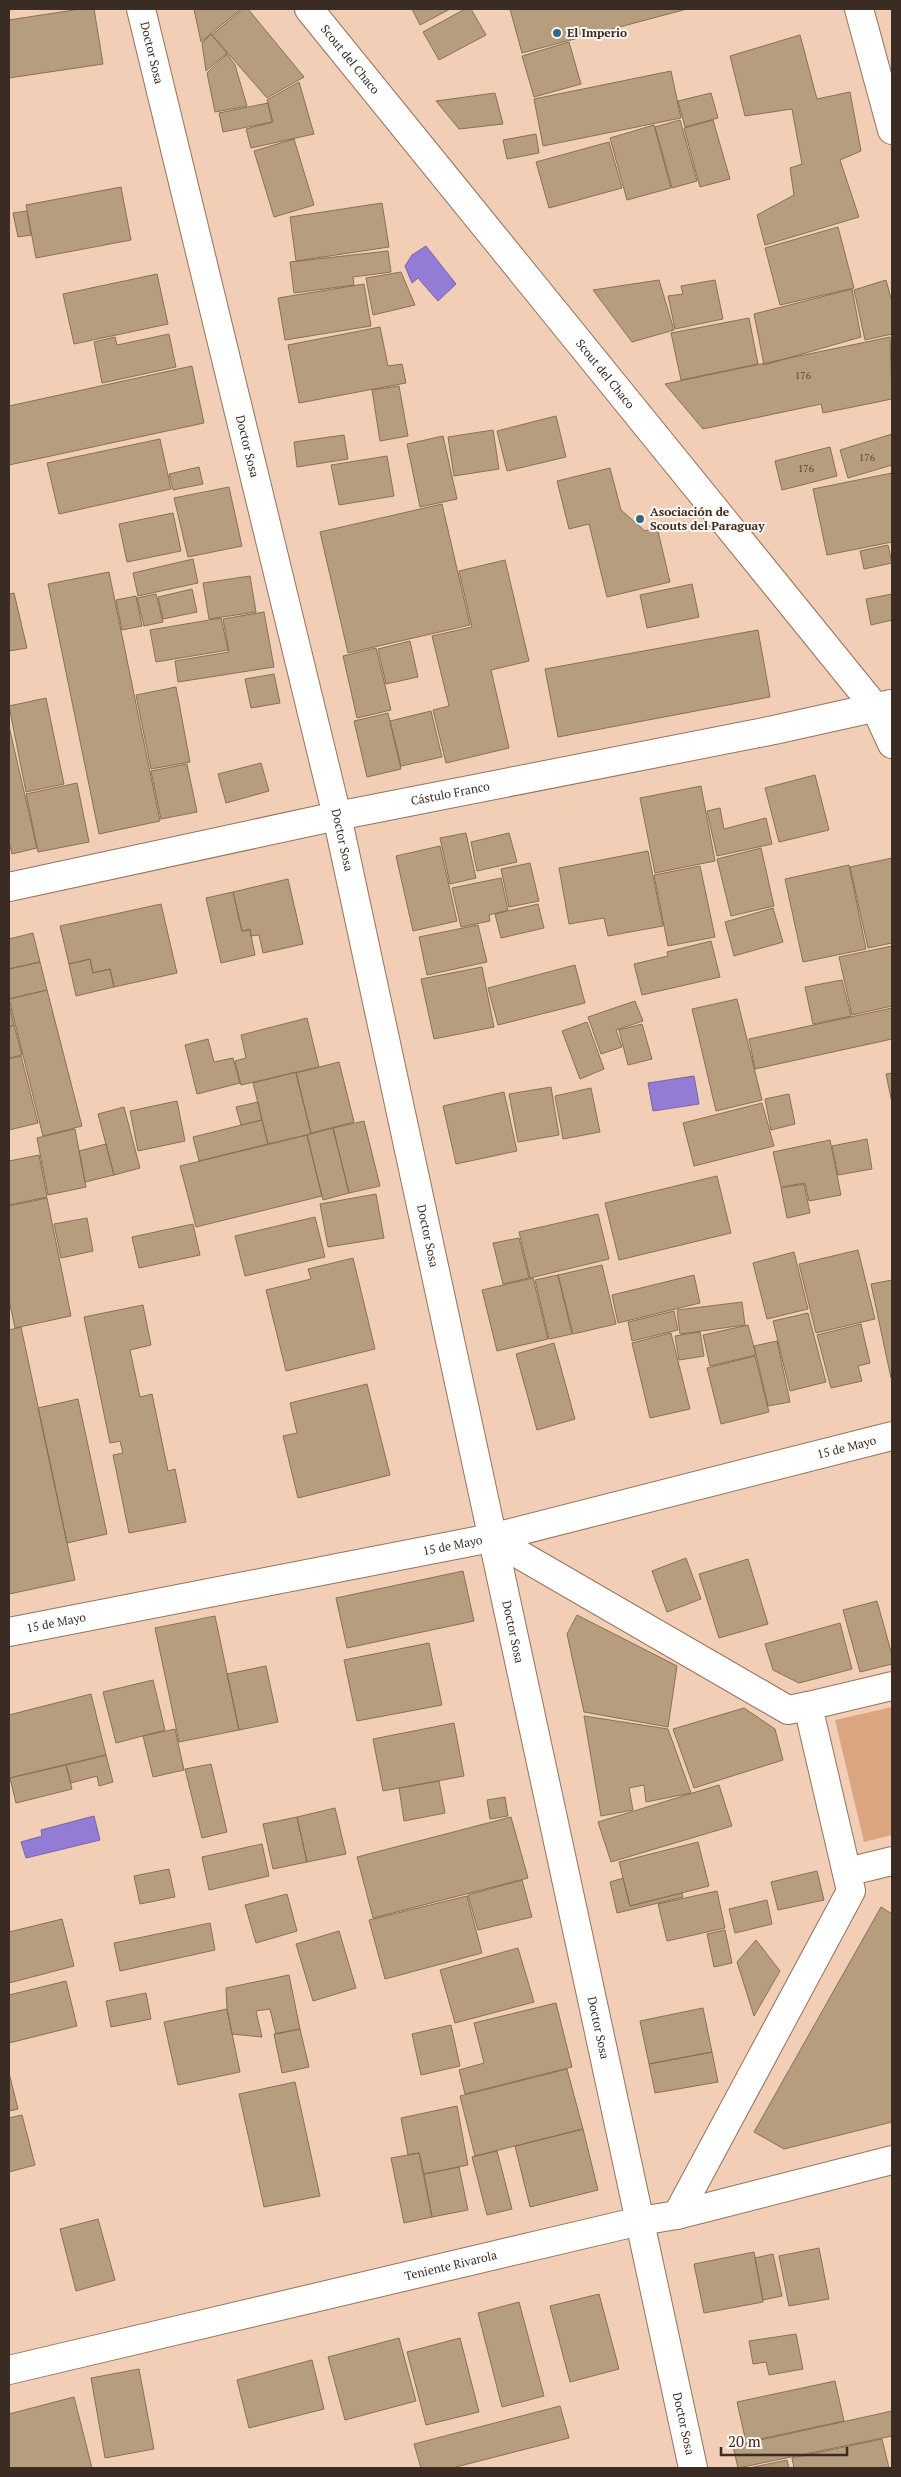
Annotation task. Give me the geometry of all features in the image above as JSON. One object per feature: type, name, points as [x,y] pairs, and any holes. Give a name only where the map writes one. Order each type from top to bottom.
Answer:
[{"type":"street","name":"Doctor Sosa","points":[[141,9],[337,816],[491,1538],[693,2468]]},
{"type":"street","name":"Scout del Chaco","points":[[309,9],[884,706],[892,744]]},
{"type":"street","points":[[859,9],[892,130]]},
{"type":"street","name":"Cástulo Franco","points":[[9,887],[337,816],[774,730],[884,706]]},
{"type":"street","name":"15 de Mayo","points":[[9,1632],[491,1538],[892,1436]]},
{"type":"street","points":[[491,1538],[788,1710],[892,1686]]},
{"type":"street","points":[[677,2216],[851,1891],[808,1706]]},
{"type":"street","points":[[847,1872],[892,1861]]},
{"type":"street","name":"Teniente Rivarola","points":[[9,2370],[640,2221],[677,2216],[892,2160]]},
{"type":"shaded area","points":[[426,246],[456,284],[438,301],[418,278],[412,283],[405,266],[412,255]]},
{"type":"shaded area","points":[[694,1076],[699,1104],[653,1111],[648,1083]]},
{"type":"shaded area","points":[[892,1707],[892,1835],[864,1842],[835,1720]]},
{"type":"shaded area","points":[[94,1816],[100,1840],[26,1858],[21,1842],[42,1836],[41,1830]]},
{"type":"building","points":[[80,9],[94,9],[103,64],[9,78],[9,20]]},
{"type":"building","points":[[194,9],[241,9],[201,42]]},
{"type":"building","points":[[243,9],[248,9],[304,77],[267,98],[212,35]]},
{"type":"building","points":[[412,9],[450,9],[420,25]]},
{"type":"building","points":[[465,9],[471,9],[486,35],[439,60],[423,32]]},
{"type":"building","name":"El Imperio","points":[[510,9],[687,9],[522,53]]},
{"type":"building","points":[[211,34],[227,53],[206,71],[202,43]]},
{"type":"building","points":[[800,35],[817,99],[850,92],[861,151],[840,160],[859,217],[765,245],[757,215],[794,195],[790,168],[802,164],[792,109],[745,116],[730,56]]},
{"type":"building","points":[[569,42],[581,84],[534,97],[522,56]]},
{"type":"building","points":[[227,54],[235,65],[247,106],[215,112],[207,73]]},
{"type":"building","points":[[671,71],[681,118],[543,146],[534,99]]},
{"type":"building","points":[[299,82],[314,134],[251,148],[246,129],[273,122],[267,100]]},
{"type":"building","points":[[495,93],[503,124],[459,129],[436,101]]},
{"type":"building","points":[[711,93],[718,118],[685,127],[678,101]]},
{"type":"building","points":[[268,103],[272,122],[223,132],[219,113]]},
{"type":"building","points":[[680,120],[697,181],[672,188],[655,127]]},
{"type":"building","points":[[713,120],[730,179],[700,187],[684,128]]},
{"type":"building","points":[[654,125],[671,188],[627,200],[610,138]]},
{"type":"building","points":[[536,134],[539,153],[507,159],[503,140]]},
{"type":"building","points":[[294,139],[314,205],[274,217],[254,151]]},
{"type":"building","points":[[609,142],[622,188],[549,208],[536,162]]},
{"type":"building","points":[[121,187],[131,240],[36,258],[26,205]]},
{"type":"building","points":[[382,203],[389,247],[296,261],[290,217]]},
{"type":"building","points":[[27,211],[31,235],[18,237],[13,213]]},
{"type":"building","points":[[838,227],[854,288],[780,305],[765,248]]},
{"type":"building","points":[[388,251],[391,272],[353,277],[354,285],[294,293],[290,262]]},
{"type":"building","points":[[401,272],[415,305],[373,315],[366,278]]},
{"type":"building","points":[[157,274],[168,324],[74,344],[63,294]]},
{"type":"building","points":[[659,280],[674,330],[632,342],[593,290]]},
{"type":"building","points":[[715,280],[723,319],[675,329],[668,296],[683,294],[681,286]]},
{"type":"building","points":[[886,280],[892,302],[892,334],[865,340],[854,290]]},
{"type":"building","points":[[364,284],[371,326],[285,340],[278,298]]},
{"type":"building","points":[[852,289],[861,337],[764,365],[754,314]]},
{"type":"building","points":[[749,318],[758,364],[681,380],[671,333]]},
{"type":"building","points":[[380,327],[388,366],[402,364],[406,383],[299,403],[288,345]]},
{"type":"building","points":[[169,334],[176,367],[102,383],[94,342],[115,337],[117,345]]},
{"type":"building","points":[[890,337],[892,399],[823,413],[821,404],[703,429],[665,384]]},
{"type":"building","points":[[192,366],[204,423],[9,465],[9,406]]},
{"type":"building","points":[[399,386],[408,436],[380,441],[372,390]]},
{"type":"building","points":[[556,416],[566,457],[507,471],[497,431]]},
{"type":"building","points":[[493,430],[499,469],[454,476],[448,437]]},
{"type":"building","points":[[892,434],[892,465],[848,478],[840,450]]},
{"type":"building","points":[[344,435],[348,459],[297,467],[294,442]]},
{"type":"building","points":[[443,436],[457,499],[420,507],[407,444]]},
{"type":"building","points":[[160,439],[171,489],[59,514],[47,463]]},
{"type":"building","points":[[830,447],[837,476],[782,490],[775,461]]},
{"type":"building","points":[[387,456],[394,496],[339,505],[331,465]]},
{"type":"building","points":[[199,467],[203,484],[173,490],[169,474]]},
{"type":"building","points":[[610,468],[621,510],[645,531],[657,527],[670,582],[607,597],[589,524],[569,529],[557,481]]},
{"type":"building","points":[[892,473],[892,542],[827,555],[813,489]]},
{"type":"building","points":[[229,487],[242,546],[188,557],[174,498]]},
{"type":"building","points":[[442,504],[470,625],[348,653],[320,532]]},
{"type":"building","points":[[173,513],[181,551],[127,562],[119,524]]},
{"type":"building","points":[[888,545],[892,563],[864,569],[860,551]]},
{"type":"building","points":[[193,559],[198,583],[138,596],[133,573]]},
{"type":"building","points":[[505,560],[529,661],[491,670],[509,748],[446,763],[433,710],[449,706],[432,636],[472,627],[459,571]]},
{"type":"building","points":[[109,572],[160,821],[99,834],[48,584]]},
{"type":"building","points":[[250,576],[256,612],[209,619],[203,583]]},
{"type":"building","points":[[692,584],[699,617],[647,628],[640,595]]},
{"type":"building","points":[[192,589],[197,612],[163,619],[158,597]]},
{"type":"building","points":[[14,593],[27,648],[9,651],[9,594]]},
{"type":"building","points":[[156,594],[163,622],[144,626],[137,598]]},
{"type":"building","points":[[892,594],[892,620],[871,625],[866,599]]},
{"type":"building","points":[[136,596],[142,626],[122,630],[116,600]]},
{"type":"building","points":[[264,612],[274,667],[178,682],[175,661],[229,652],[223,619]]},
{"type":"building","points":[[221,618],[228,650],[156,662],[150,630]]},
{"type":"building","points":[[758,630],[770,697],[558,737],[545,669]]},
{"type":"building","points":[[410,641],[418,677],[386,684],[378,649]]},
{"type":"building","points":[[376,648],[391,710],[357,718],[343,656]]},
{"type":"building","points":[[274,674],[280,703],[251,708],[245,679]]},
{"type":"building","points":[[176,687],[190,762],[151,769],[136,695]]},
{"type":"building","points":[[46,698],[64,784],[26,792],[9,706]]},
{"type":"building","points":[[431,711],[442,757],[401,766],[390,721]]},
{"type":"building","points":[[388,713],[401,769],[367,777],[354,721]]},
{"type":"building","points":[[9,726],[37,848],[12,854],[9,842]]},
{"type":"building","points":[[261,763],[269,791],[226,803],[218,774]]},
{"type":"building","points":[[187,764],[197,812],[161,819],[151,771]]},
{"type":"building","points":[[815,775],[829,830],[779,842],[765,788]]},
{"type":"building","points":[[77,783],[89,842],[38,852],[26,794]]},
{"type":"building","points":[[701,786],[715,861],[655,873],[640,798]]},
{"type":"building","points":[[720,808],[724,829],[766,818],[772,844],[717,856],[707,811]]},
{"type":"building","points":[[466,833],[476,878],[450,884],[440,838]]},
{"type":"building","points":[[509,833],[517,862],[477,871],[471,842]]},
{"type":"building","points":[[440,846],[457,921],[413,931],[396,856]]},
{"type":"building","points":[[761,848],[774,906],[731,916],[717,859]]},
{"type":"building","points":[[648,851],[663,926],[608,936],[604,918],[569,924],[559,868]]},
{"type":"building","points":[[892,858],[892,943],[868,948],[850,867]]},
{"type":"building","points":[[530,863],[539,901],[509,907],[501,869]]},
{"type":"building","points":[[849,865],[866,949],[803,962],[785,879]]},
{"type":"building","points":[[700,866],[715,937],[668,946],[654,875]]},
{"type":"building","points":[[501,878],[508,910],[489,915],[490,921],[461,927],[452,888]]},
{"type":"building","points":[[288,879],[303,944],[263,953],[259,935],[251,936],[250,929],[242,931],[233,892]]},
{"type":"building","points":[[233,892],[242,931],[250,930],[255,955],[221,963],[206,898]]},
{"type":"building","points":[[161,904],[177,973],[114,987],[110,969],[93,973],[90,959],[69,964],[60,926]]},
{"type":"building","points":[[538,904],[544,928],[501,938],[495,914]]},
{"type":"building","points":[[773,908],[783,942],[734,956],[725,922]]},
{"type":"building","points":[[478,925],[487,962],[427,975],[419,937]]},
{"type":"building","points":[[33,933],[40,962],[9,969],[9,939]]},
{"type":"building","points":[[711,941],[720,977],[642,995],[634,964],[668,956],[667,952]]},
{"type":"building","points":[[892,946],[892,1006],[852,1015],[839,957]]},
{"type":"building","points":[[90,959],[93,973],[110,969],[114,987],[76,996],[69,964]]},
{"type":"building","points":[[40,962],[47,990],[9,999],[9,969]]},
{"type":"building","points":[[575,965],[585,1003],[498,1025],[488,988]]},
{"type":"building","points":[[482,967],[494,1027],[434,1039],[421,979]]},
{"type":"building","points":[[842,980],[851,1016],[813,1024],[805,987]]},
{"type":"building","points":[[47,990],[82,1126],[43,1136],[9,999]]},
{"type":"building","points":[[737,999],[762,1100],[716,1111],[692,1009]]},
{"type":"building","points":[[635,1001],[643,1021],[616,1030],[622,1047],[601,1054],[588,1017]]},
{"type":"building","points":[[9,1004],[14,1025],[9,1027]]},
{"type":"building","points":[[892,1008],[892,1039],[755,1069],[749,1039]]},
{"type":"building","points":[[307,1018],[319,1067],[241,1085],[235,1061],[246,1058],[241,1035]]},
{"type":"building","points":[[587,1022],[604,1069],[580,1079],[562,1031]]},
{"type":"building","points":[[642,1024],[652,1059],[628,1065],[619,1030]]},
{"type":"building","points":[[14,1025],[22,1055],[9,1058],[9,1027]]},
{"type":"building","points":[[208,1039],[214,1062],[233,1058],[240,1083],[197,1094],[185,1045]]},
{"type":"building","points":[[21,1056],[38,1123],[9,1130],[9,1059]]},
{"type":"building","points":[[339,1062],[354,1122],[311,1133],[296,1073]]},
{"type":"building","points":[[296,1072],[311,1134],[268,1144],[253,1083]]},
{"type":"building","points":[[892,1073],[892,1103],[886,1074]]},
{"type":"building","points":[[551,1087],[559,1135],[518,1142],[509,1094]]},
{"type":"building","points":[[591,1088],[600,1132],[563,1139],[555,1096]]},
{"type":"building","points":[[504,1092],[517,1151],[456,1164],[443,1106]]},
{"type":"building","points":[[789,1094],[795,1124],[771,1130],[765,1099]]},
{"type":"building","points":[[177,1101],[185,1141],[138,1151],[130,1111]]},
{"type":"building","points":[[258,1102],[262,1120],[241,1125],[236,1107]]},
{"type":"building","points":[[762,1103],[774,1146],[694,1166],[683,1123]]},
{"type":"building","points":[[124,1107],[140,1168],[114,1175],[98,1114]]},
{"type":"building","points":[[262,1120],[268,1144],[199,1161],[193,1137]]},
{"type":"building","points":[[364,1121],[380,1186],[349,1193],[333,1128]]},
{"type":"building","points":[[333,1128],[349,1193],[323,1200],[307,1135]]},
{"type":"building","points":[[75,1129],[86,1187],[48,1195],[37,1138]]},
{"type":"building","points":[[307,1135],[322,1196],[196,1227],[180,1166]]},
{"type":"building","points":[[867,1139],[872,1169],[838,1175],[832,1146]]},
{"type":"building","points":[[830,1140],[841,1195],[809,1201],[805,1183],[781,1187],[773,1152]]},
{"type":"building","points":[[106,1144],[114,1175],[85,1182],[79,1151]]},
{"type":"building","points":[[39,1155],[47,1197],[9,1205],[9,1161]]},
{"type":"building","points":[[717,1176],[731,1233],[619,1260],[605,1203]]},
{"type":"building","points":[[804,1184],[810,1213],[787,1218],[781,1188]]},
{"type":"building","points":[[376,1194],[384,1238],[328,1247],[320,1204]]},
{"type":"building","points":[[47,1198],[71,1316],[15,1328],[9,1300],[9,1206]]},
{"type":"building","points":[[598,1214],[609,1259],[530,1278],[519,1232]]},
{"type":"building","points":[[315,1217],[325,1257],[245,1276],[235,1236]]},
{"type":"building","points":[[87,1218],[93,1251],[61,1258],[54,1224]]},
{"type":"building","points":[[193,1224],[200,1255],[139,1268],[132,1237]]},
{"type":"building","points":[[519,1238],[529,1278],[503,1284],[493,1243]]},
{"type":"building","points":[[858,1250],[875,1319],[816,1333],[799,1264]]},
{"type":"building","points":[[794,1252],[808,1309],[767,1319],[753,1263]]},
{"type":"building","points":[[353,1258],[375,1349],[286,1371],[266,1290],[311,1279],[308,1269]]},
{"type":"building","points":[[602,1265],[616,1324],[573,1334],[558,1275]]},
{"type":"building","points":[[558,1275],[572,1334],[549,1339],[535,1280]]},
{"type":"building","points":[[694,1275],[700,1303],[618,1323],[612,1295]]},
{"type":"building","points":[[533,1278],[548,1339],[497,1351],[482,1290]]},
{"type":"building","points":[[892,1280],[892,1378],[891,1378],[871,1284]]},
{"type":"building","points":[[742,1302],[745,1325],[680,1334],[677,1310]]},
{"type":"building","points":[[143,1305],[151,1345],[130,1350],[140,1397],[152,1394],[168,1471],[175,1469],[186,1522],[129,1533],[113,1455],[123,1453],[120,1441],[110,1443],[84,1317]]},
{"type":"building","points":[[674,1311],[678,1330],[632,1341],[628,1322]]},
{"type":"building","points":[[808,1313],[826,1382],[790,1391],[773,1321]]},
{"type":"building","points":[[861,1324],[870,1363],[858,1366],[862,1381],[831,1388],[817,1335]]},
{"type":"building","points":[[748,1325],[756,1355],[710,1366],[703,1335]]},
{"type":"building","points":[[21,1327],[75,1580],[9,1594],[9,1330]]},
{"type":"building","points":[[700,1332],[704,1356],[679,1360],[675,1336]]},
{"type":"building","points":[[671,1333],[690,1409],[650,1418],[632,1343]]},
{"type":"building","points":[[777,1341],[790,1402],[768,1406],[754,1346]]},
{"type":"building","points":[[554,1343],[575,1419],[537,1430],[516,1354]]},
{"type":"building","points":[[755,1356],[769,1412],[721,1424],[707,1368]]},
{"type":"building","points":[[367,1384],[390,1475],[298,1498],[283,1436],[297,1433],[290,1403]]},
{"type":"building","points":[[78,1399],[107,1534],[67,1543],[38,1408]]},
{"type":"building","points":[[686,1558],[701,1599],[667,1612],[652,1571]]},
{"type":"building","points":[[748,1559],[768,1624],[719,1638],[699,1574]]},
{"type":"building","points":[[463,1571],[474,1621],[347,1648],[336,1598]]},
{"type":"building","points":[[877,1601],[892,1655],[892,1664],[860,1672],[843,1610]]},
{"type":"building","points":[[577,1615],[677,1666],[668,1727],[584,1712],[567,1634]]},
{"type":"building","points":[[215,1616],[239,1730],[179,1742],[155,1628]]},
{"type":"building","points":[[840,1623],[852,1669],[799,1683],[773,1670],[765,1644]]},
{"type":"building","points":[[429,1643],[442,1705],[357,1721],[344,1660]]},
{"type":"building","points":[[266,1666],[278,1722],[239,1730],[227,1674]]},
{"type":"building","points":[[153,1680],[165,1730],[116,1743],[103,1692]]},
{"type":"building","points":[[91,1694],[106,1755],[9,1778],[9,1715]]},
{"type":"building","points":[[744,1708],[775,1729],[783,1760],[694,1788],[673,1729]]},
{"type":"building","points":[[584,1716],[668,1729],[691,1793],[646,1802],[644,1785],[629,1788],[633,1810],[601,1816]]},
{"type":"building","points":[[454,1723],[464,1776],[383,1791],[373,1739]]},
{"type":"building","points":[[175,1729],[184,1770],[153,1777],[143,1736]]},
{"type":"building","points":[[106,1755],[113,1782],[99,1786],[97,1776],[71,1783],[66,1765]]},
{"type":"building","points":[[211,1764],[227,1832],[202,1838],[185,1769]]},
{"type":"building","points":[[66,1765],[72,1789],[16,1803],[10,1778]]},
{"type":"building","points":[[439,1781],[445,1813],[404,1821],[399,1788]]},
{"type":"building","points":[[719,1785],[732,1826],[611,1862],[598,1822]]},
{"type":"building","points":[[505,1797],[508,1816],[490,1819],[487,1800]]},
{"type":"building","points":[[335,1808],[346,1854],[307,1862],[297,1817]]},
{"type":"building","points":[[297,1817],[307,1862],[273,1869],[263,1824]]},
{"type":"building","points":[[511,1817],[528,1878],[373,1918],[357,1857]]},
{"type":"building","points":[[698,1842],[709,1886],[630,1906],[619,1862]]},
{"type":"building","points":[[262,1844],[269,1876],[209,1890],[202,1857]]},
{"type":"building","points":[[169,1869],[175,1897],[140,1904],[134,1876]]},
{"type":"building","points":[[817,1871],[824,1900],[778,1910],[771,1882]]},
{"type":"building","points":[[623,1878],[630,1906],[682,1893],[683,1897],[617,1913],[610,1882]]},
{"type":"building","points":[[522,1880],[532,1917],[478,1930],[468,1895]]},
{"type":"building","points":[[717,1891],[725,1928],[667,1941],[658,1904]]},
{"type":"building","points":[[287,1894],[297,1931],[256,1943],[245,1905]]},
{"type":"building","points":[[467,1896],[482,1953],[385,1979],[369,1920]]},
{"type":"building","points":[[767,1900],[772,1924],[735,1933],[729,1909]]},
{"type":"building","points":[[881,1907],[892,1914],[892,2122],[784,2149],[754,2132]]},
{"type":"building","points":[[62,1919],[74,1966],[9,1983],[9,1932]]},
{"type":"building","points":[[210,1923],[215,1950],[120,1971],[114,1943]]},
{"type":"building","points":[[725,1930],[732,1963],[714,1967],[707,1934]]},
{"type":"building","points":[[339,1931],[356,1988],[313,2001],[296,1944]]},
{"type":"building","points":[[756,1940],[780,1971],[754,2016],[737,1962]]},
{"type":"building","points":[[518,1948],[534,2002],[455,2023],[440,1970]]},
{"type":"building","points":[[289,1975],[300,2029],[276,2034],[270,2009],[256,2011],[262,2037],[232,2034],[227,2009],[226,1988]]},
{"type":"building","points":[[66,1981],[77,2026],[9,2043],[9,1995]]},
{"type":"building","points":[[146,1993],[151,2019],[111,2027],[106,2001]]},
{"type":"building","points":[[556,2003],[572,2067],[465,2094],[459,2070],[484,2063],[474,2023]]},
{"type":"building","points":[[703,2008],[712,2052],[649,2064],[640,2021]]},
{"type":"building","points":[[227,2009],[240,2072],[178,2085],[164,2022]]},
{"type":"building","points":[[451,2025],[460,2066],[421,2075],[412,2034]]},
{"type":"building","points":[[300,2029],[309,2067],[282,2073],[274,2034]]},
{"type":"building","points":[[712,2052],[718,2082],[655,2093],[649,2064]]},
{"type":"building","points":[[567,2069],[583,2129],[475,2156],[460,2096]]},
{"type":"building","points":[[9,2073],[18,2109],[9,2111]]},
{"type":"building","points":[[295,2082],[320,2196],[264,2207],[239,2094]]},
{"type":"building","points":[[457,2106],[468,2165],[424,2174],[419,2153],[408,2155],[401,2118]]},
{"type":"building","points":[[22,2115],[35,2165],[9,2172],[9,2118]]},
{"type":"building","points":[[583,2129],[598,2190],[530,2207],[515,2146]]},
{"type":"building","points":[[497,2151],[512,2209],[487,2215],[472,2157]]},
{"type":"building","points":[[419,2153],[432,2217],[404,2223],[391,2158]]},
{"type":"building","points":[[459,2167],[468,2210],[432,2217],[424,2174]]},
{"type":"building","points":[[98,2219],[115,2280],[76,2291],[60,2229]]},
{"type":"building","points":[[819,2248],[829,2299],[789,2306],[779,2256]]},
{"type":"building","points":[[754,2252],[763,2302],[704,2313],[694,2264]]},
{"type":"building","points":[[773,2254],[782,2296],[763,2300],[755,2258]]},
{"type":"building","points":[[599,2294],[619,2369],[570,2382],[550,2306]]},
{"type":"building","points":[[519,2302],[544,2396],[502,2407],[478,2313]]},
{"type":"building","points":[[796,2334],[803,2369],[769,2375],[766,2362],[753,2364],[749,2341]]},
{"type":"building","points":[[399,2338],[416,2401],[345,2420],[328,2357]]},
{"type":"building","points":[[460,2338],[479,2412],[426,2425],[407,2352]]},
{"type":"building","points":[[312,2360],[324,2409],[249,2428],[237,2380]]},
{"type":"building","points":[[139,2369],[154,2449],[105,2458],[91,2378]]},
{"type":"building","points":[[835,2381],[844,2421],[746,2442],[737,2402]]},
{"type":"building","points":[[74,2397],[92,2468],[9,2468],[9,2414]]},
{"type":"building","points":[[560,2406],[569,2438],[452,2468],[421,2468],[414,2444]]},
{"type":"building","points":[[892,2411],[892,2436],[738,2468],[733,2446]]},
{"type":"building","points":[[882,2439],[889,2468],[794,2468],[792,2458]]},
{"type":"building","points":[[787,2460],[789,2468],[749,2468]]},
{"type":"place","name":"El Imperio","points":[[557,33]]},
{"type":"place","name":"Asociación de Scouts del Paraguay","points":[[640,519]]}]
